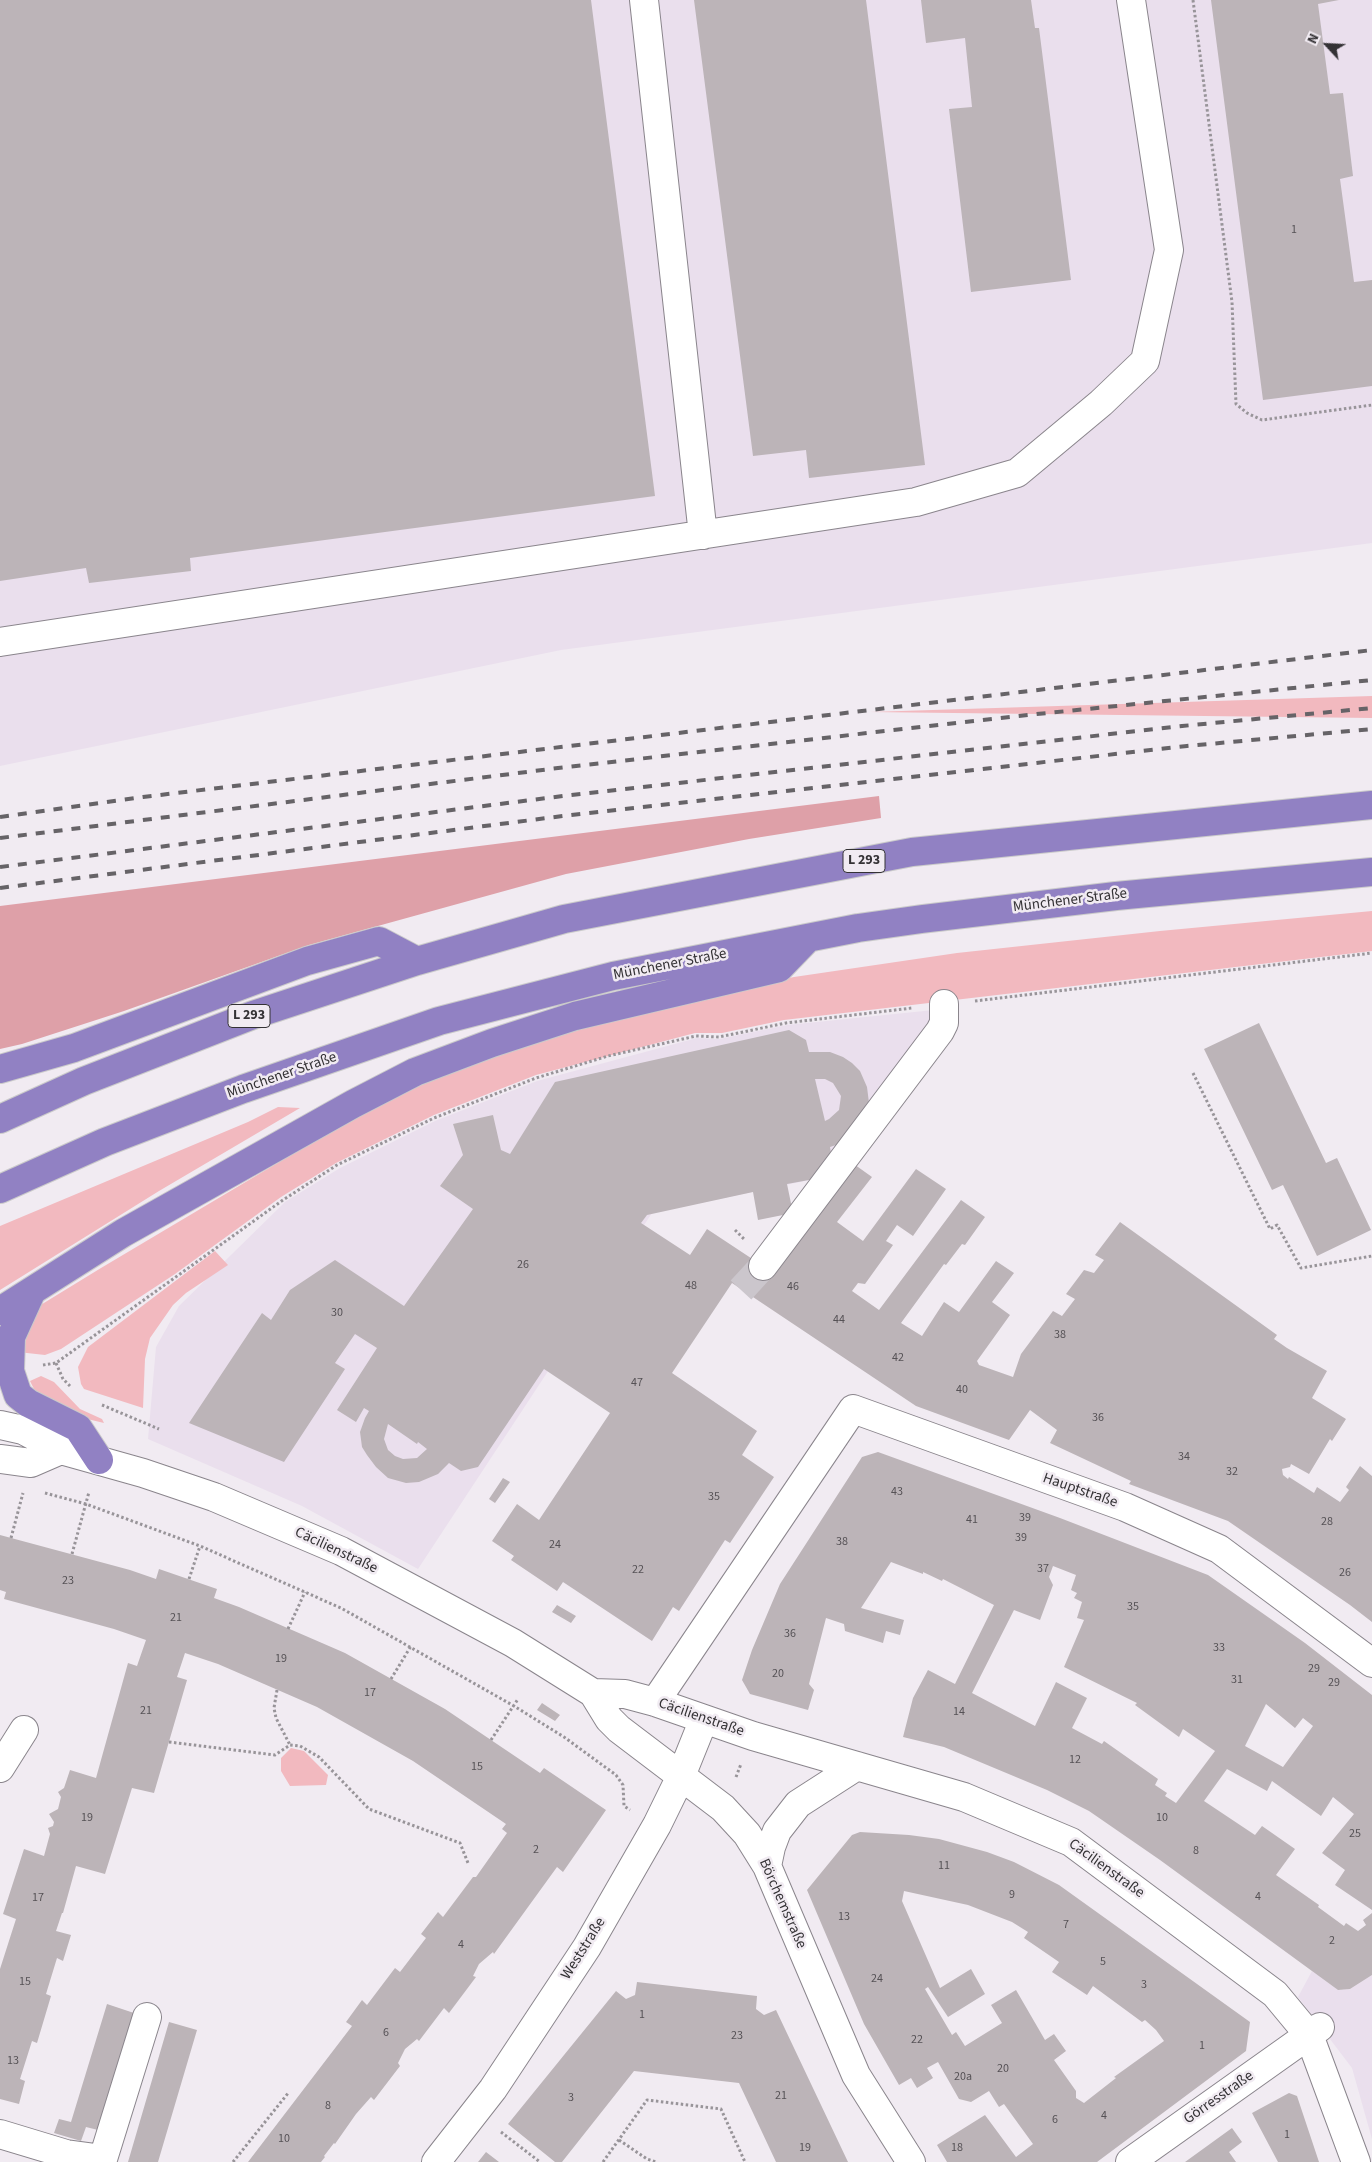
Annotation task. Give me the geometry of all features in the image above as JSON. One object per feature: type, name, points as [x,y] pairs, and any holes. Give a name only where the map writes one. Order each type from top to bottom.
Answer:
[{"type":"highway","name":"L 293","points":[[0,1119],[84,1081],[253,1015],[417,961],[564,919],[912,852],[1372,805]]},
{"type":"highway","name":"Münchener Straße","points":[[0,1188],[105,1142],[225,1096],[439,1021],[613,976],[886,924],[1106,897],[1372,872]]},
{"type":"highway","points":[[0,1311],[123,1233],[353,1104],[415,1072],[492,1043],[574,1016],[778,968],[808,938]]},
{"type":"highway","points":[[0,1069],[74,1048],[307,961],[379,941],[417,961]]},
{"type":"highway","points":[[31,1292],[11,1337],[10,1371],[18,1394],[28,1403],[78,1428],[98,1460]]},
{"type":"street","points":[[644,0],[703,535]]},
{"type":"street","points":[[0,642],[916,502],[1016,472],[1101,403],[1145,361],[1169,250],[1130,0]]},
{"type":"street","points":[[763,1266],[940,1031],[944,1023],[944,1004]]},
{"type":"street","name":"Hauptstraße","points":[[655,1702],[853,1409],[1125,1506],[1219,1549],[1372,1662]]},
{"type":"street","name":"Cäcilienstraße","points":[[0,1425],[23,1430],[61,1450],[214,1497],[342,1551],[514,1643],[593,1693],[625,1694],[655,1702],[753,1736],[964,1797],[1072,1842],[1275,1994],[1314,2031],[1356,2162]]},
{"type":"street","points":[[0,1459],[31,1463],[61,1450]]},
{"type":"street","name":"Börchemstraße","points":[[593,1693],[609,1720],[723,1808],[747,1834],[767,1866],[856,2075],[911,2162]]},
{"type":"street","name":"Weststraße","points":[[436,2162],[493,2088],[578,1960],[641,1855],[681,1776],[704,1719]]},
{"type":"street","points":[[0,1768],[24,1730]]},
{"type":"street","points":[[767,1866],[777,1831],[798,1804],[857,1766]]},
{"type":"street","points":[[0,2134],[66,2154],[104,2161],[147,2017]]},
{"type":"street","name":"Görresstraße","points":[[1130,2162],[1314,2031]]},
{"type":"path","points":[[1193,0],[1232,302],[1236,404],[1247,413],[1262,420],[1372,405]]},
{"type":"path","points":[[72,1389],[63,1379],[56,1363],[283,1200],[337,1165],[434,1118],[536,1078],[608,1056],[696,1036],[719,1037],[786,1023],[1372,953]]},
{"type":"path","points":[[1193,1073],[1270,1229],[1277,1225],[1301,1268],[1372,1256]]},
{"type":"path","points":[[101,1405],[159,1429]]},
{"type":"path","points":[[11,1538],[25,1487]]},
{"type":"path","points":[[42,1492],[86,1504],[200,1546],[341,1608],[514,1706],[564,1737],[616,1775],[622,1785],[624,1806],[636,1813]]},
{"type":"path","points":[[72,1554],[86,1504]]},
{"type":"path","points":[[189,1579],[200,1546]]},
{"type":"path","points":[[288,1628],[306,1592]]},
{"type":"path","points":[[391,1679],[410,1646]]},
{"type":"path","points":[[277,1690],[274,1708],[276,1718],[290,1745]]},
{"type":"path","points":[[491,1740],[518,1700]]},
{"type":"path","points":[[723,1808],[753,1736]]},
{"type":"path","points":[[169,1742],[274,1755],[290,1745],[300,1746],[320,1757],[369,1810],[460,1843],[468,1863]]},
{"type":"path","points":[[233,2162],[289,2092]]},
{"type":"path","points":[[603,2162],[647,2100],[721,2109],[745,2162]]},
{"type":"path","points":[[475,2112],[540,2162]]},
{"type":"path","points":[[619,2140],[647,2160],[656,2162]]},
{"type":"shaded area","points":[[0,0],[1372,0],[1372,543],[561,650],[0,766]]},
{"type":"shaded area","points":[[1372,696],[1372,718],[870,712]]},
{"type":"shaded area","points":[[879,796],[881,818],[749,839],[566,874],[309,945],[124,1011],[22,1044],[0,1049],[0,906]]},
{"type":"shaded area","points":[[1372,911],[1372,951],[784,1020],[722,1033],[695,1033],[536,1075],[434,1115],[336,1163],[281,1197],[175,1274],[61,1349],[45,1355],[18,1352],[39,1306],[101,1268],[328,1133],[402,1093],[535,1038],[634,1010],[794,977],[957,953]]},
{"type":"shaded area","points":[[934,1010],[941,1024],[824,1177],[652,1213],[418,1569],[302,1506],[148,1439],[156,1347],[179,1306],[285,1202],[340,1168],[435,1121],[537,1081],[697,1038],[719,1039],[787,1025]]},
{"type":"shaded area","points":[[278,1107],[300,1108],[159,1191],[0,1290],[0,1226],[248,1122]]},
{"type":"shaded area","points":[[215,1251],[228,1265],[186,1293],[173,1305],[150,1338],[145,1359],[143,1408],[84,1389],[81,1384],[78,1367],[88,1347]]},
{"type":"shaded area","points":[[41,1376],[54,1382],[80,1409],[102,1419],[104,1423],[79,1417],[36,1393],[30,1381]]},
{"type":"shaded area","points":[[291,1748],[304,1751],[328,1775],[326,1785],[290,1786],[281,1771],[281,1758]]},
{"type":"shaded area","points":[[1312,1971],[1338,1990],[1350,1989],[1372,1975],[1372,2139],[1352,2068],[1298,1997]]},
{"type":"building","points":[[0,0],[591,0],[655,496],[190,558],[191,571],[89,583],[86,568],[0,581]]},
{"type":"building","points":[[694,0],[866,0],[925,465],[809,478],[806,450],[753,456]]},
{"type":"building","points":[[921,0],[1031,0],[1035,28],[1039,28],[1071,280],[971,292],[949,109],[972,107],[965,38],[926,43]]},
{"type":"building","points":[[1211,0],[1339,0],[1318,4],[1330,94],[1343,93],[1353,176],[1340,179],[1354,282],[1372,280],[1372,386],[1263,400]]},
{"type":"building","points":[[1259,1023],[1326,1163],[1337,1158],[1371,1230],[1317,1256],[1283,1185],[1272,1190],[1204,1049]]},
{"type":"building","points":[[789,1030],[806,1040],[809,1052],[830,1052],[843,1057],[860,1071],[867,1087],[869,1103],[842,1143],[830,1147],[832,1159],[820,1178],[787,1184],[793,1213],[758,1220],[753,1192],[647,1215],[641,1223],[690,1255],[707,1229],[769,1270],[851,1162],[872,1177],[837,1222],[863,1241],[916,1169],[946,1189],[913,1236],[897,1225],[886,1241],[893,1245],[865,1284],[858,1283],[852,1291],[879,1310],[961,1200],[985,1217],[965,1245],[962,1244],[946,1265],[944,1264],[901,1323],[922,1336],[944,1302],[959,1312],[996,1261],[1014,1273],[992,1302],[1010,1315],[977,1361],[979,1365],[1013,1377],[1021,1354],[1053,1311],[1062,1316],[1075,1299],[1066,1294],[1084,1270],[1094,1273],[1104,1260],[1095,1255],[1120,1222],[1277,1335],[1274,1339],[1327,1371],[1312,1398],[1346,1419],[1332,1441],[1330,1439],[1309,1474],[1291,1464],[1290,1467],[1282,1469],[1283,1475],[1314,1493],[1317,1487],[1340,1502],[1349,1490],[1346,1487],[1360,1466],[1372,1476],[1372,1622],[1228,1521],[1129,1484],[1131,1481],[1050,1443],[1057,1430],[1030,1410],[1009,1440],[916,1406],[732,1283],[672,1373],[757,1431],[742,1455],[774,1477],[730,1543],[725,1540],[679,1611],[673,1607],[652,1641],[563,1582],[557,1591],[511,1560],[514,1556],[492,1541],[517,1504],[539,1520],[610,1413],[544,1369],[478,1467],[461,1471],[449,1463],[438,1474],[419,1482],[406,1483],[388,1478],[367,1455],[362,1447],[360,1432],[369,1411],[364,1408],[356,1422],[337,1410],[377,1348],[355,1334],[335,1363],[345,1369],[284,1462],[189,1423],[262,1313],[271,1320],[290,1290],[335,1260],[404,1306],[473,1209],[440,1186],[463,1155],[453,1124],[493,1115],[501,1150],[510,1154],[555,1082]],"holes":[[[815,1079],[825,1079],[833,1083],[841,1096],[839,1110],[825,1121]],[[388,1424],[417,1444],[418,1442],[427,1449],[417,1458],[403,1459],[395,1456],[388,1450],[384,1439]]]},
{"type":"building","points":[[878,1452],[1060,1518],[1208,1575],[1305,1643],[1372,1695],[1372,1910],[1335,1885],[1345,1870],[1322,1853],[1354,1814],[1333,1797],[1321,1816],[1272,1781],[1267,1791],[1227,1769],[1204,1801],[1255,1835],[1262,1826],[1295,1849],[1276,1875],[1319,1905],[1318,1907],[1344,1926],[1346,1923],[1358,1931],[1366,1925],[1363,1920],[1372,1913],[1372,1975],[1350,1989],[1338,1990],[1160,1860],[1089,1811],[1047,1790],[944,1747],[903,1737],[913,1698],[928,1670],[955,1684],[994,1605],[943,1579],[942,1581],[923,1572],[923,1574],[891,1562],[861,1608],[904,1620],[900,1635],[886,1631],[883,1643],[845,1631],[844,1624],[826,1618],[809,1684],[814,1690],[808,1710],[750,1694],[742,1680],[752,1650],[780,1584],[862,1457]],"holes":[[[1053,1566],[1076,1575],[1071,1590],[1077,1593],[1074,1598],[1082,1602],[1077,1618],[1084,1620],[1064,1667],[1137,1703],[1135,1705],[1179,1737],[1183,1729],[1215,1751],[1176,1803],[1165,1796],[1167,1793],[1155,1785],[1158,1779],[1104,1741],[1102,1744],[1072,1728],[1087,1698],[1056,1682],[1035,1726],[972,1693],[1014,1610],[1040,1620],[1053,1585],[1049,1577]],[[1266,1704],[1295,1728],[1303,1718],[1313,1726],[1283,1767],[1245,1746]]]},
{"type":"building","points":[[503,1478],[510,1482],[495,1503],[489,1499]]},
{"type":"building","points":[[0,1535],[130,1570],[156,1579],[159,1569],[217,1589],[214,1598],[345,1653],[445,1709],[540,1773],[544,1768],[606,1810],[563,1872],[557,1867],[494,1954],[493,1952],[479,1964],[473,1976],[476,1977],[449,2013],[444,2008],[419,2041],[417,2039],[405,2049],[398,2063],[400,2066],[374,2100],[371,2097],[356,2114],[321,2162],[248,2162],[352,2026],[346,2022],[362,2000],[367,2005],[395,1968],[400,1972],[426,1938],[421,1934],[438,1912],[443,1917],[473,1877],[476,1877],[507,1833],[502,1829],[506,1824],[413,1761],[317,1707],[218,1664],[185,1653],[177,1677],[187,1680],[154,1793],[132,1788],[105,1874],[76,1866],[56,1931],[71,1935],[63,1961],[57,1958],[46,1994],[51,1996],[37,2043],[32,2041],[20,2079],[25,2081],[19,2104],[0,2099],[0,1969],[16,1919],[3,1914],[24,1849],[44,1856],[50,1834],[48,1828],[53,1826],[54,1822],[49,1814],[58,1809],[61,1797],[58,1792],[64,1788],[70,1770],[96,1778],[128,1663],[137,1666],[146,1640],[114,1629],[4,1599],[6,1592],[0,1590]]},
{"type":"building","points":[[557,1605],[576,1616],[571,1623],[552,1612]]},
{"type":"building","points":[[542,1703],[560,1715],[555,1721],[537,1710]]},
{"type":"building","points":[[860,1832],[939,1839],[987,1852],[1014,1862],[1059,1885],[1250,2022],[1246,2051],[1097,2162],[947,2162],[937,2145],[985,2115],[1016,2157],[1033,2144],[1004,2104],[999,2107],[989,2091],[971,2102],[959,2099],[938,2062],[927,2068],[933,2078],[917,2088],[911,2078],[899,2085],[864,2024],[807,1890],[852,1835]],"holes":[[[904,1891],[968,1905],[1012,1922],[1028,1932],[1024,1938],[1059,1962],[1052,1972],[1087,1995],[1093,1986],[1142,2022],[1145,2020],[1164,2041],[1114,2077],[1116,2078],[1084,2103],[1076,2098],[1076,2091],[1054,2060],[1066,2051],[1054,2034],[1045,2040],[1016,1990],[991,2005],[1002,2023],[965,2046],[956,2032],[952,2035],[925,1989],[928,1987],[948,2017],[985,1994],[971,1969],[940,1988],[902,1901]]]},
{"type":"building","points":[[637,1982],[757,1996],[756,2009],[764,2015],[776,2010],[848,2162],[776,2162],[739,2083],[634,2071],[562,2162],[555,2162],[508,2124],[616,1991],[626,1999],[635,1995]]},
{"type":"building","points":[[107,2004],[134,2013],[98,2130],[86,2127],[81,2141],[54,2133],[59,2119],[71,2122]]},
{"type":"building","points":[[169,2022],[197,2030],[158,2162],[128,2162]]},
{"type":"building","points":[[1289,2093],[1297,2096],[1319,2162],[1278,2162],[1252,2113]]},
{"type":"building","points":[[1232,2128],[1242,2142],[1229,2152],[1236,2162],[1185,2162]]},
{"type":"building","points":[[486,2152],[499,2162],[478,2162]]},
{"type":"tunnel","points":[[741,1290],[763,1266]]},
{"type":"railway","points":[[0,817],[143,797],[1372,650]]},
{"type":"railway","points":[[0,838],[558,768],[1018,716],[1372,680]]},
{"type":"railway","points":[[0,867],[563,796],[1182,726],[1372,708]]},
{"type":"railway","points":[[0,888],[563,816],[1187,746],[1372,729]]}]
